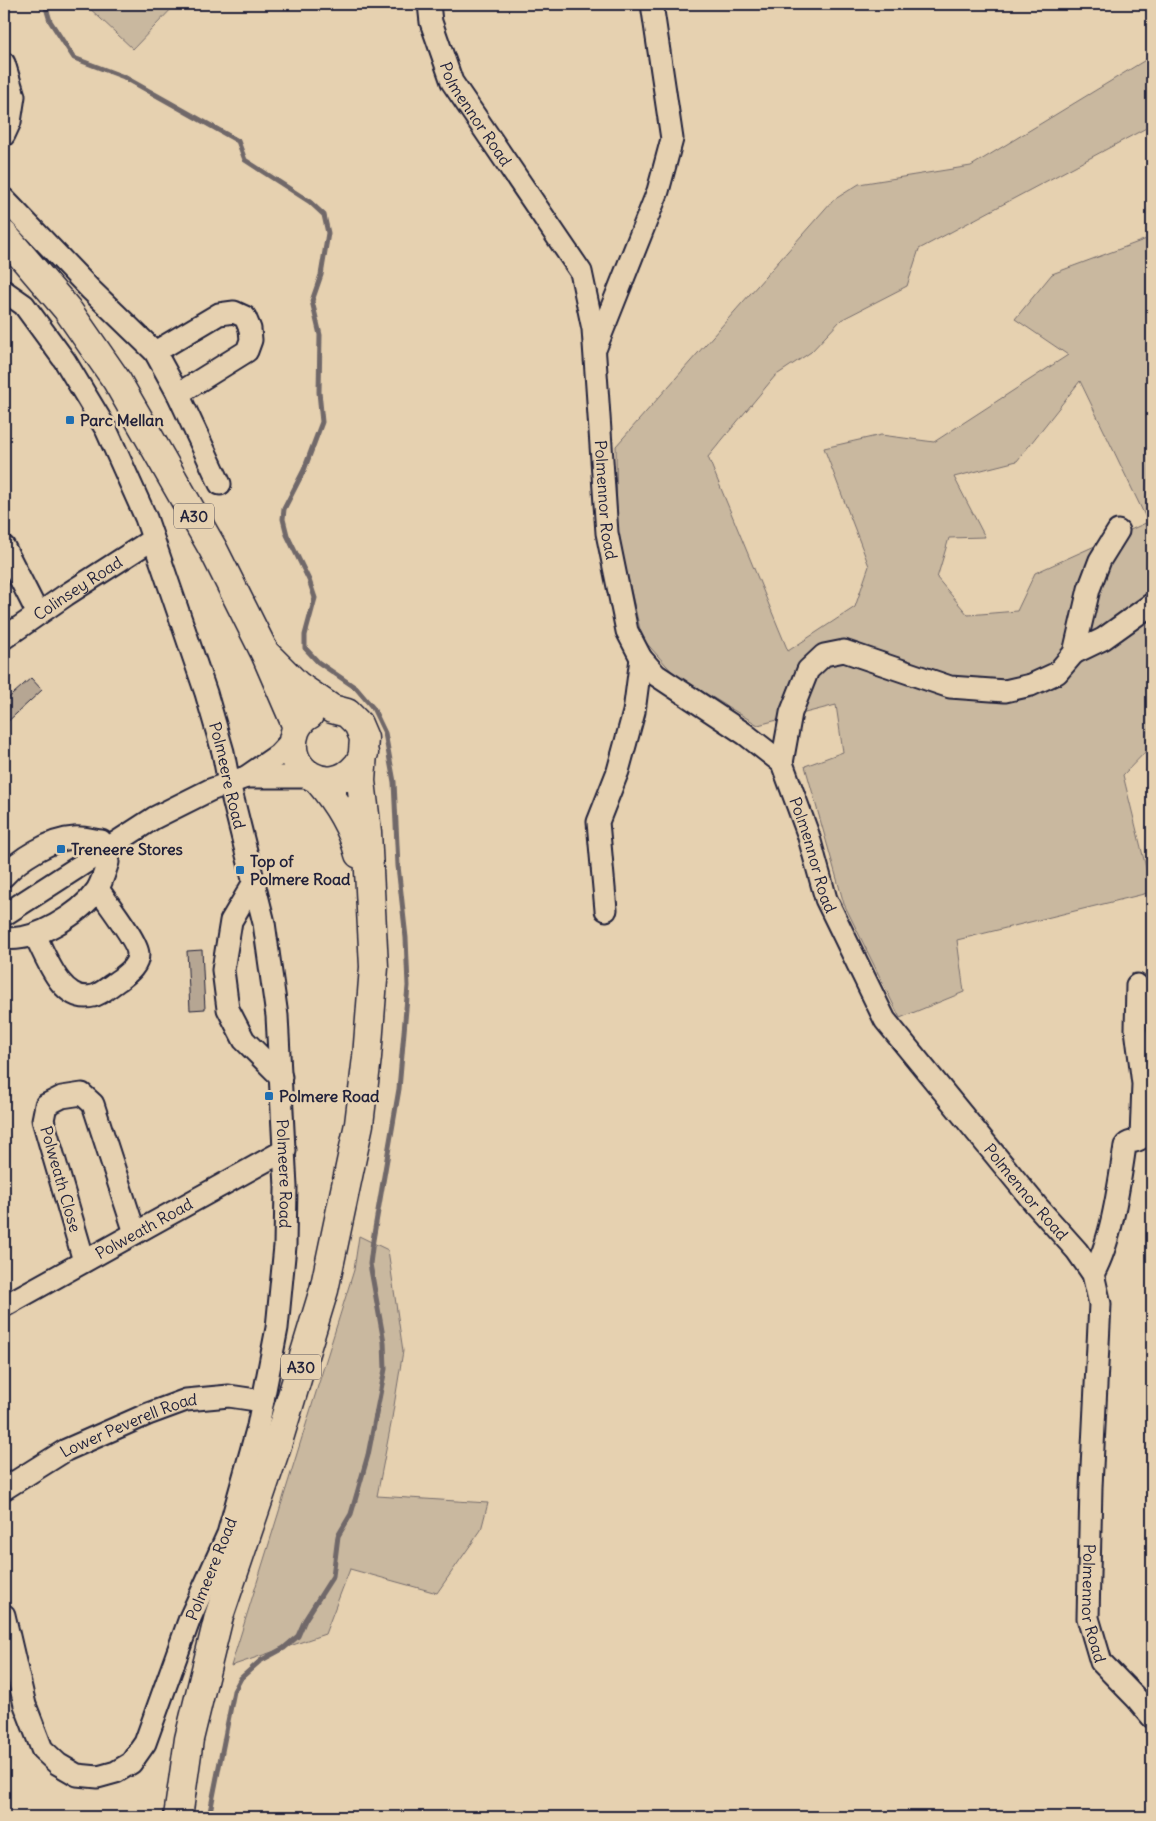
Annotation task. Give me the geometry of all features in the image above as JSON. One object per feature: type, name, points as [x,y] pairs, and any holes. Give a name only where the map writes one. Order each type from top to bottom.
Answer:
[{"type":"highway","name":"A30","points":[[4,235],[67,309],[117,381],[213,549],[265,653],[295,733],[293,750],[296,761],[302,770],[315,778],[333,797],[347,822],[358,848],[372,907]]},
{"type":"highway","name":"A30","points":[[178,1817],[189,1739],[220,1616],[277,1445],[324,1290],[360,1124],[374,967],[367,832],[361,781],[364,738],[358,724],[347,714],[332,709],[297,685],[265,653]]},
{"type":"highway","points":[[295,733],[306,717],[318,710],[332,709]]},
{"type":"highway","points":[[315,778],[333,781],[346,776],[357,767],[364,754]]},
{"type":"street","name":"Polmennor Road","points":[[429,4],[431,22],[452,82],[581,272],[593,329],[607,533],[627,631],[641,658],[656,675],[746,734],[782,764],[808,834],[826,899],[885,1020],[1036,1205],[1077,1251],[1093,1274],[1100,1304],[1088,1618],[1101,1662],[1152,1717]]},
{"type":"street","points":[[594,351],[658,191],[672,139],[652,4]]},
{"type":"street","points":[[4,63],[14,96],[10,122],[4,135]]},
{"type":"street","points":[[4,199],[155,352],[178,394],[220,484]]},
{"type":"street","name":"Polmeere Road","points":[[4,291],[24,305],[66,361],[106,429],[146,518],[206,693],[223,752],[237,780],[254,882],[264,923],[277,1016],[286,1187],[285,1246],[277,1328],[264,1401],[228,1534],[190,1618],[145,1743],[131,1763],[116,1772],[98,1777],[77,1774],[58,1764],[42,1749],[25,1705],[4,1615]]},
{"type":"street","points":[[155,352],[219,314],[234,312],[245,317],[250,329],[251,340],[247,351],[178,394]]},
{"type":"street","points":[[782,764],[791,713],[808,670],[824,655],[844,651],[950,687],[1005,691],[1031,685],[1057,674],[1074,653],[1092,582],[1100,560],[1118,532]]},
{"type":"street","name":"Colinsey Road","points":[[4,638],[153,539]]},
{"type":"street","points":[[4,547],[38,614]]},
{"type":"street","points":[[1074,653],[1103,639],[1152,604]]},
{"type":"street","points":[[606,910],[598,822],[621,763],[634,712],[641,658]]},
{"type":"street","points":[[4,915],[154,818],[210,790],[237,780],[278,755],[295,733]]},
{"type":"street","points":[[237,780],[315,778]]},
{"type":"street","points":[[4,876],[12,867],[52,843],[74,838],[101,841],[108,862],[98,889],[87,902],[47,930],[24,938],[4,938]]},
{"type":"street","points":[[254,882],[231,920],[222,970],[228,1009],[244,1040],[281,1077]]},
{"type":"street","points":[[35,935],[59,981],[76,995],[85,997],[95,996],[129,972],[137,963],[138,952],[98,889]]},
{"type":"street","points":[[1093,1274],[1103,1251],[1117,1197],[1125,1146],[1129,1142],[1138,1141],[1141,1138],[1143,1084],[1136,1029],[1137,985]]},
{"type":"street","name":"Polweath Close","points":[[84,1261],[44,1120],[46,1105],[62,1097],[82,1094],[93,1104],[135,1232]]},
{"type":"street","name":"Polweath Road","points":[[4,1306],[285,1150]]},
{"type":"street","name":"Lower Peverell Road","points":[[4,1489],[66,1450],[186,1400],[229,1396],[264,1401]]},
{"type":"shaded area","points":[[85,4],[176,4],[133,49]]},
{"type":"shaded area","points":[[1152,56],[1152,125],[919,249],[907,286],[841,320],[811,352],[775,376],[708,457],[788,651],[855,607],[869,566],[824,448],[881,435],[934,442],[1068,355],[1015,319],[1052,274],[1152,237],[1152,745],[1123,775],[1152,892],[957,940],[964,992],[900,1018],[844,904],[805,766],[843,752],[836,705],[758,725],[674,674],[642,638],[617,531],[616,446],[832,201],[859,184],[971,166]],"holes":[[[1080,381],[1148,522],[1035,573],[1017,611],[968,615],[937,578],[949,538],[985,537],[954,477],[1017,461]]]},
{"type":"shaded area","points":[[359,1236],[388,1250],[403,1351],[377,1496],[488,1503],[481,1530],[437,1593],[350,1569],[325,1634],[231,1666],[354,1270]]},
{"type":"building","points":[[31,678],[42,690],[4,725],[4,702]]},
{"type":"building","points":[[202,950],[205,1009],[190,1010],[187,951]]},
{"type":"waterway","points":[[45,4],[50,21],[74,58],[124,77],[238,141],[245,160],[310,202],[324,215],[328,233],[321,275],[312,301],[320,335],[319,392],[322,422],[304,470],[284,509],[283,519],[287,535],[309,580],[315,598],[305,635],[305,648],[318,662],[356,688],[373,708],[385,733],[394,782],[398,866],[406,938],[408,986],[399,1089],[370,1264],[384,1342],[385,1369],[368,1455],[351,1514],[338,1536],[333,1576],[305,1620],[298,1636],[284,1648],[260,1661],[241,1678],[234,1691],[209,1817]]},
{"type":"place","name":"Parc Mellan","points":[[70,420]]},
{"type":"place","name":"Treneere Stores","points":[[61,849]]},
{"type":"place","name":"Top of Polmere Road","points":[[240,870]]},
{"type":"place","name":"Polmere Road","points":[[269,1096]]}]
